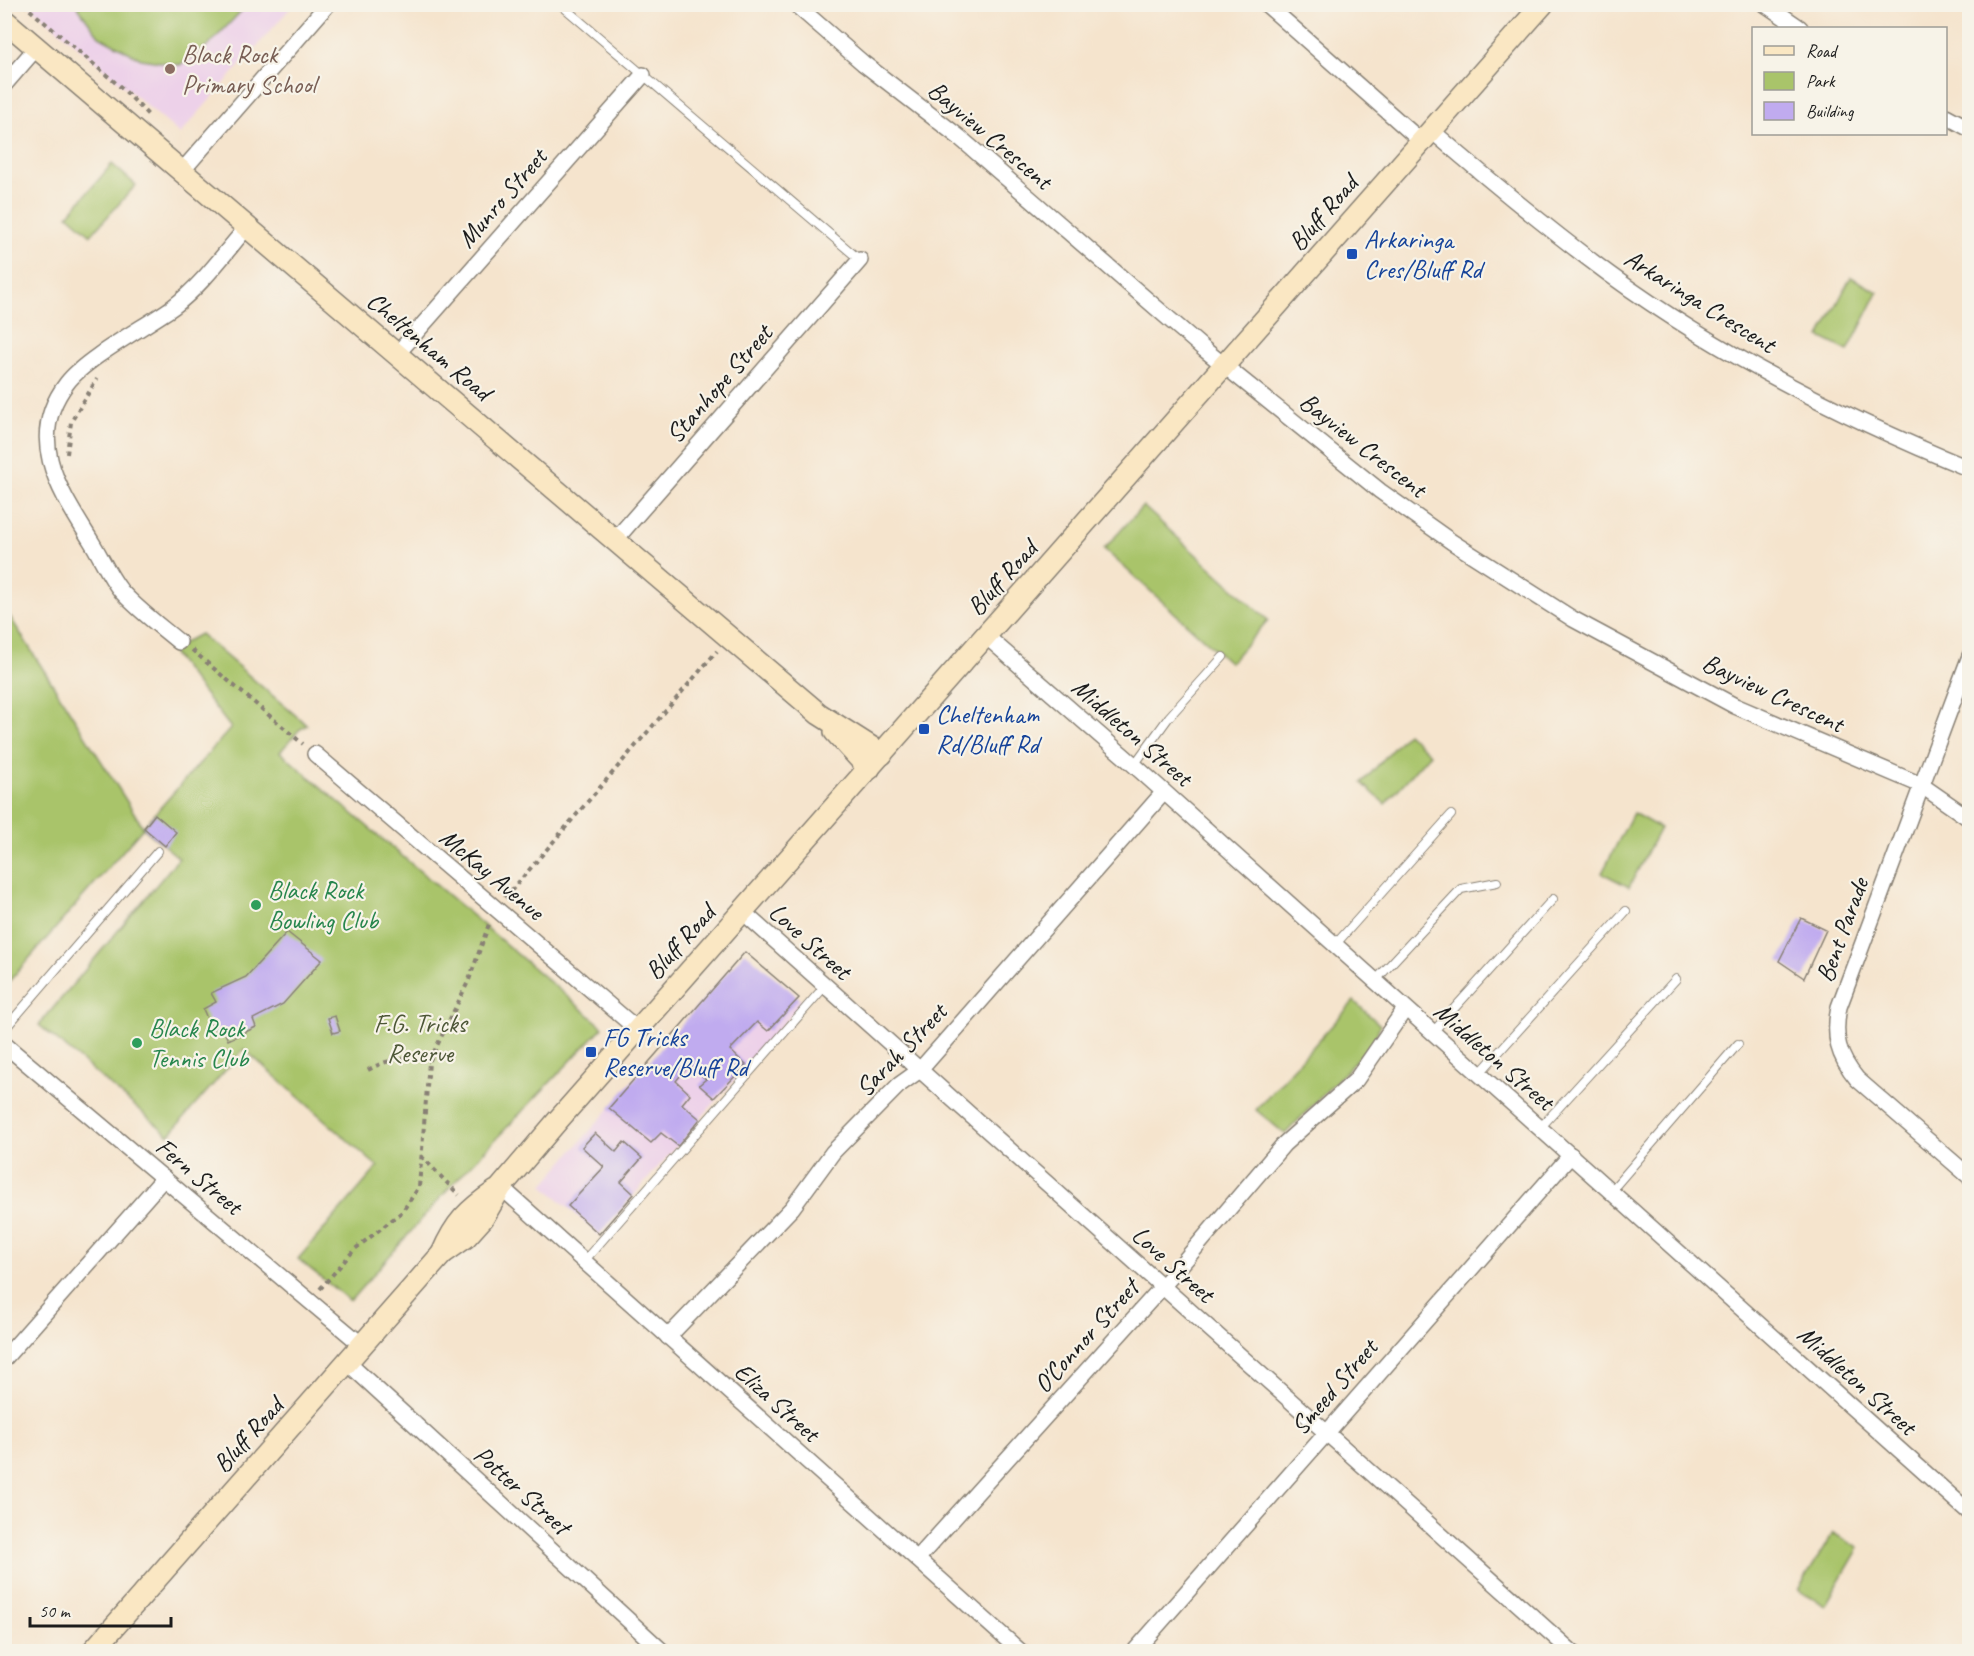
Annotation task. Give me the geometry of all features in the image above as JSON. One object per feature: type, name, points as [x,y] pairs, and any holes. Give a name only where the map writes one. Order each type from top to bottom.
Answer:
[{"type":"main road","name":"Bluff Road","points":[[92,1652],[442,1254],[453,1229],[472,1207],[501,1187],[1543,4]]},
{"type":"main road","name":"Cheltenham Road","points":[[4,20],[876,762]]},
{"type":"street","points":[[182,171],[328,4]]},
{"type":"street","name":"Bayview Crescent","points":[[795,4],[863,63],[959,137],[1225,366],[1389,498],[1452,542],[1573,619],[1735,706],[1921,785],[1970,819]]},
{"type":"street","name":"Arkaringa Crescent","points":[[1266,4],[1427,136],[1611,275],[1697,331],[1858,420],[1970,469]]},
{"type":"street","points":[[1765,4],[1799,27]]},
{"type":"street","points":[[4,85],[37,47]]},
{"type":"street","name":"Munro Street","points":[[397,354],[643,75]]},
{"type":"street","points":[[1947,117],[1970,129]]},
{"type":"street","points":[[185,643],[121,590],[56,484],[48,458],[48,426],[55,403],[67,382],[183,298],[247,226]]},
{"type":"street","name":"Stanhope Street","points":[[615,540],[860,260]]},
{"type":"street","name":"Middleton Street","points":[[986,636],[1134,765],[1970,1513]]},
{"type":"street","name":"Bent Parade","points":[[1970,656],[1839,1007],[1835,1025],[1837,1046],[1843,1062],[1857,1079],[1970,1177]]},
{"type":"street","name":"McKay Avenue","points":[[315,754],[638,1029]]},
{"type":"street","name":"Sarah Street","points":[[668,1337],[792,1208],[833,1152],[899,1085],[920,1070],[1164,792]]},
{"type":"street","name":"Love Street","points":[[742,912],[1572,1652]]},
{"type":"street","name":"O'Connor Street","points":[[917,1559],[1163,1286],[1284,1144],[1356,1080],[1405,1009]]},
{"type":"street","name":"Fern Street","points":[[4,1044],[363,1346]]},
{"type":"street","name":"Smeed Street","points":[[1134,1652],[1571,1155]]},
{"type":"street","points":[[4,1359],[164,1178]]},
{"type":"street","name":"Eliza Street","points":[[501,1187],[1021,1652]]},
{"type":"street","name":"Potter Street","points":[[348,1363],[663,1652]]},
{"type":"lane","points":[[560,4],[860,260]]},
{"type":"lane","points":[[1134,765],[1169,717],[1223,657]]},
{"type":"lane","points":[[1334,946],[1451,815]]},
{"type":"lane","points":[[4,1030],[158,851]]},
{"type":"lane","points":[[1374,982],[1461,889],[1497,882]]},
{"type":"lane","points":[[1432,1033],[1553,899]]},
{"type":"lane","points":[[1479,1074],[1626,911]]},
{"type":"lane","points":[[1540,1128],[1676,979]]},
{"type":"lane","points":[[584,1261],[825,986]]},
{"type":"lane","points":[[1611,1191],[1738,1044]]},
{"type":"path","points":[[23,4],[123,89],[152,119]]},
{"type":"path","points":[[66,463],[71,422],[100,373]]},
{"type":"path","points":[[310,1301],[355,1249],[402,1212],[419,1187],[429,1062],[469,980],[495,909],[729,638]]},
{"type":"path","points":[[185,643],[315,754]]},
{"type":"path","points":[[368,1070],[388,1059],[410,1058],[429,1062]]},
{"type":"path","points":[[421,1156],[459,1195]]},
{"type":"shaded area","name":"Black Rock Primary School","points":[[29,5],[293,5],[180,134]]},
{"type":"shaded area","points":[[745,952],[802,1002],[599,1235],[543,1185]]},
{"type":"green space","points":[[76,5],[247,5],[211,43],[180,65],[141,59],[99,36]]},
{"type":"green space","points":[[112,164],[136,185],[91,235],[68,215]]},
{"type":"green space","points":[[1851,277],[1878,292],[1848,351],[1820,337]]},
{"type":"green space","points":[[1143,506],[1268,620],[1230,663],[1104,549]]},
{"type":"green space","name":"F.G. Tricks Reserve","points":[[5,609],[143,827],[231,728],[170,650],[200,634],[307,725],[299,730],[280,752],[603,1027],[450,1187],[350,1301],[298,1259],[378,1167],[244,1049],[169,1135],[39,1025],[179,858],[143,828],[5,986]]},
{"type":"green space","points":[[1407,733],[1430,754],[1385,804],[1362,783]]},
{"type":"green space","points":[[1633,813],[1660,828],[1629,887],[1602,873]]},
{"type":"green space","points":[[1354,1001],[1380,1025],[1374,1042],[1285,1134],[1256,1110]]},
{"type":"green space","points":[[1833,1533],[1859,1548],[1825,1606],[1798,1590]]},
{"type":"building","points":[[155,814],[176,832],[165,846],[144,828]]},
{"type":"building","points":[[1801,918],[1826,930],[1804,978],[1779,961]]},
{"type":"building","points":[[287,932],[322,960],[283,1004],[253,1019],[256,1027],[228,1040],[223,1029],[214,1034],[203,1009],[216,1002],[211,993],[246,977]]},
{"type":"building","points":[[745,952],[799,998],[768,1031],[757,1022],[730,1050],[746,1065],[714,1098],[699,1085],[706,1079],[689,1065],[676,1081],[690,1094],[682,1104],[700,1119],[678,1146],[661,1133],[651,1143],[609,1108]]},
{"type":"building","points":[[335,1016],[340,1031],[333,1033],[328,1018]]},
{"type":"building","points":[[595,1133],[616,1152],[624,1142],[642,1158],[621,1182],[634,1194],[599,1234],[568,1206],[604,1167],[582,1147]]},
{"type":"place","name":"Black Rock Primary School","points":[[170,69]]},
{"type":"place","name":"Arkaringa Cres/Bluff Rd","points":[[1352,254]]},
{"type":"place","name":"Cheltenham Rd/Bluff Rd","points":[[924,729]]},
{"type":"place","name":"Black Rock Bowling Club","points":[[256,905]]},
{"type":"place","name":"Black Rock Tennis Club","points":[[137,1043]]},
{"type":"place","name":"FG Tricks Reserve/Bluff Rd","points":[[591,1052]]}]
